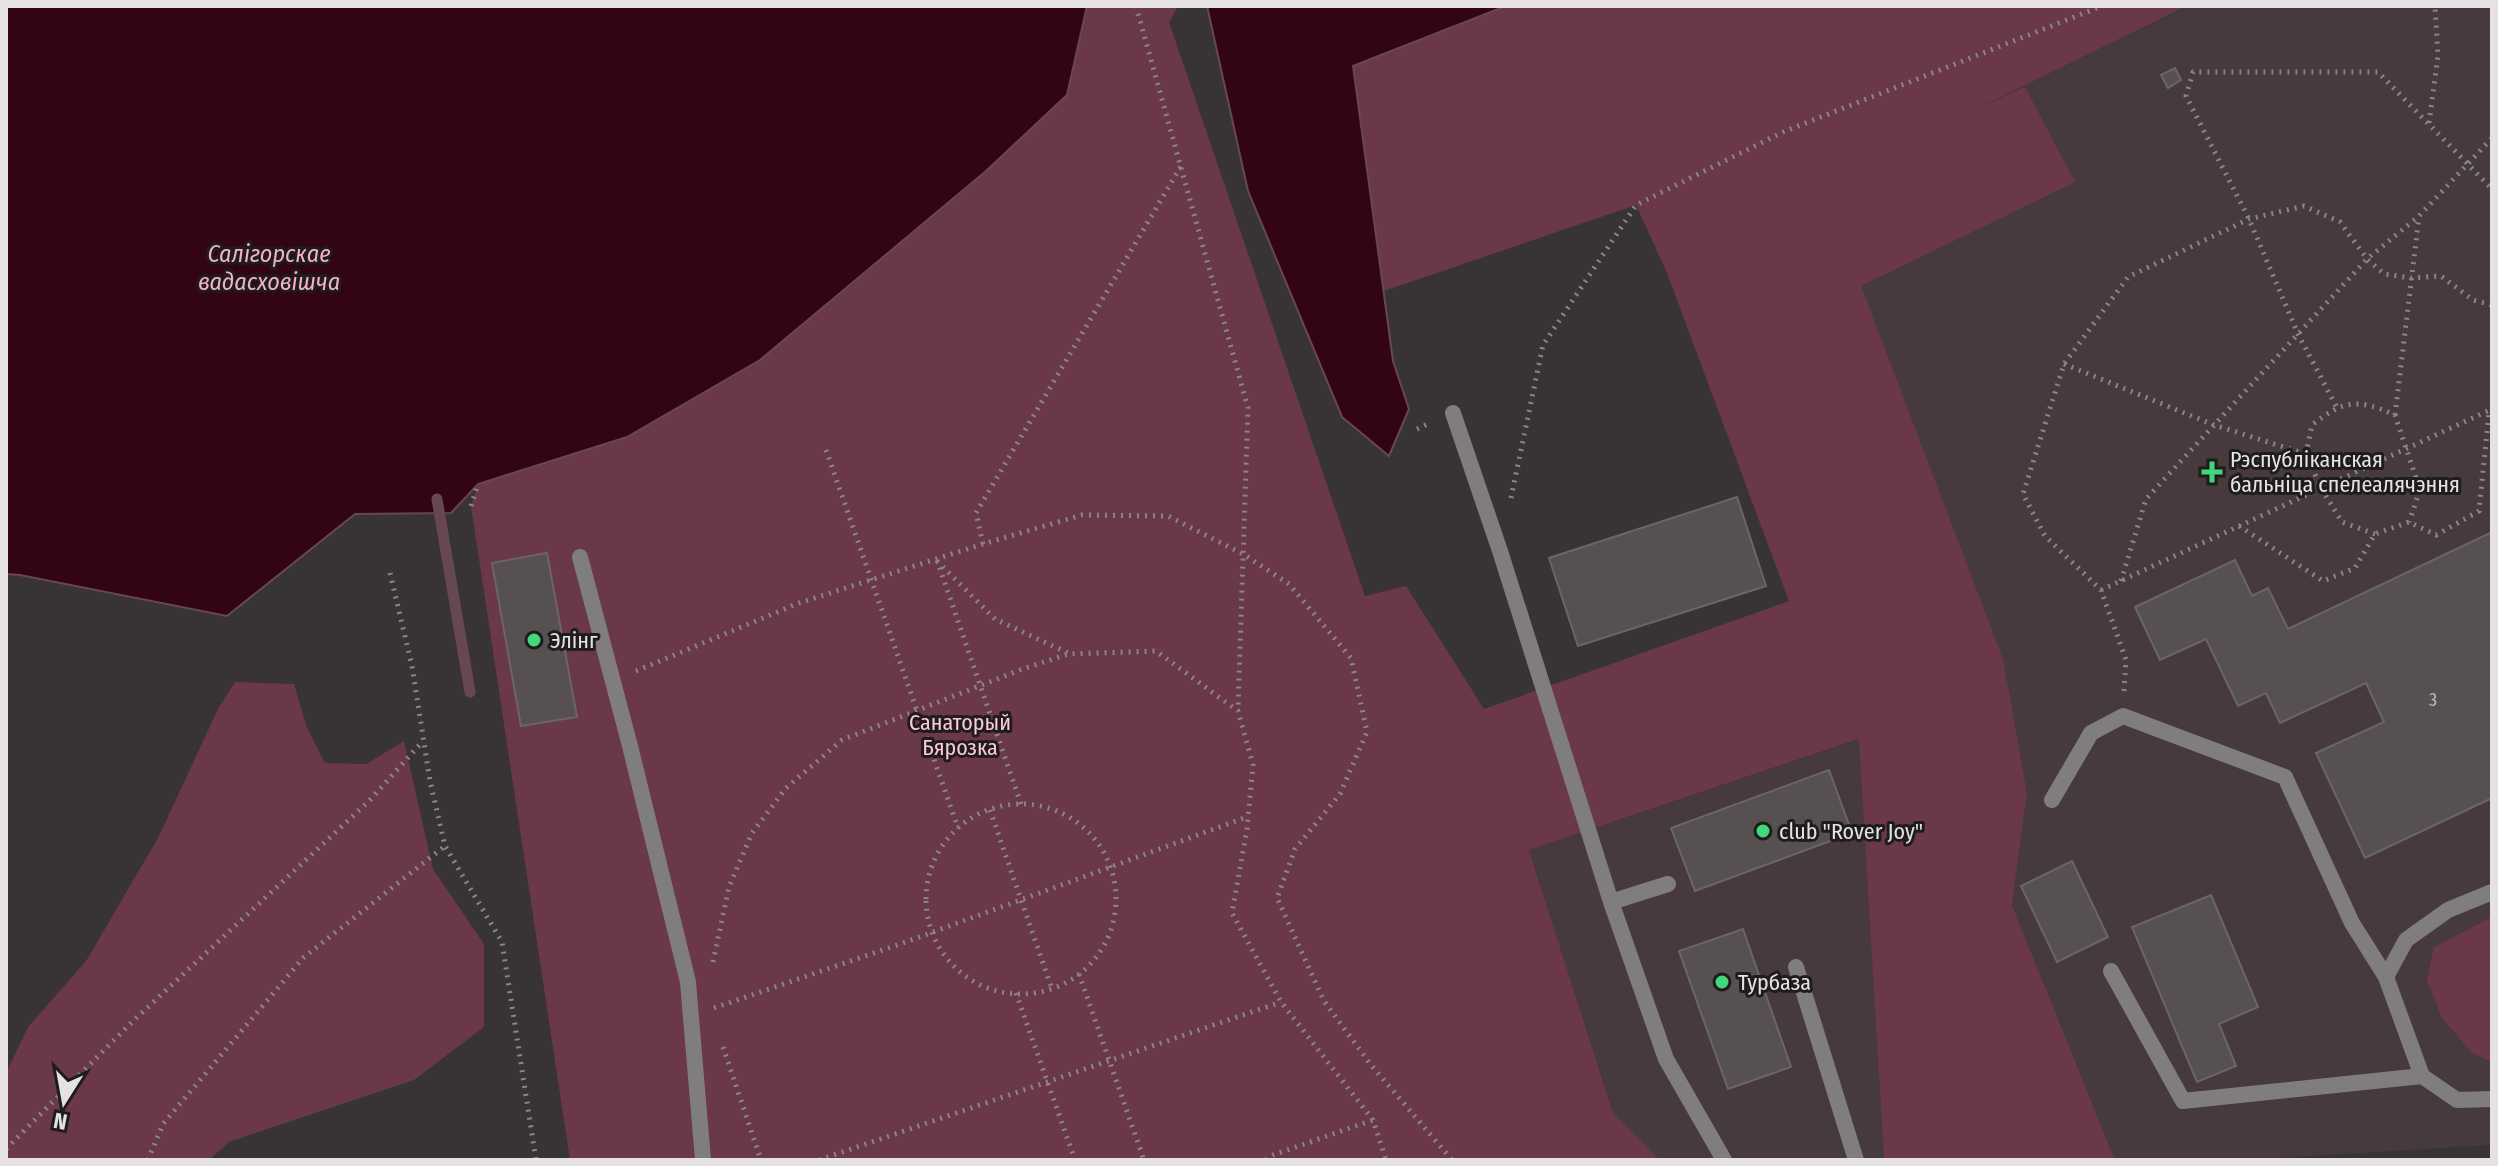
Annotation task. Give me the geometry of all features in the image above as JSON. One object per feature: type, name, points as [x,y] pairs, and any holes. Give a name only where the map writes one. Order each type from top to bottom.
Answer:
[{"type":"lane","points":[[1453,413],[1611,902],[1666,1059],[1724,1160]]},
{"type":"lane","points":[[580,557],[688,982],[703,1160]]},
{"type":"lane","points":[[2052,800],[2091,733],[2123,716],[2285,777],[2352,923],[2386,977],[2422,1076],[2457,1100],[2492,1099]]},
{"type":"lane","points":[[1611,902],[1668,884]]},
{"type":"lane","points":[[2386,977],[2406,940],[2448,910],[2492,892]]},
{"type":"lane","points":[[1796,967],[1856,1160]]},
{"type":"lane","points":[[2111,971],[2183,1101],[2422,1076]]},
{"type":"path","points":[[1136,6],[1248,408],[1238,711],[1253,765],[1232,913],[1281,1002],[1373,1120],[1386,1160]]},
{"type":"path","points":[[1500,551],[1543,345],[1636,205],[1783,132],[2102,6]]},
{"type":"path","points":[[2429,124],[2438,56],[2435,6]]},
{"type":"path","points":[[2336,406],[2298,334],[2249,219],[2186,96],[2193,72],[2378,72],[2492,189]]},
{"type":"path","points":[[2121,581],[2146,499],[2367,259],[2419,216],[2492,138]]},
{"type":"path","points":[[983,544],[976,513],[1181,166]]},
{"type":"path","points":[[2123,716],[2126,660],[2101,590],[2045,536],[2023,494],[2064,364],[2128,277],[2249,219],[2304,206],[2340,222],[2367,259],[2384,274],[2411,278],[2441,276],[2473,300],[2492,305]]},
{"type":"path","points":[[2409,522],[2420,490],[2395,415],[2419,216]]},
{"type":"path","points":[[2064,364],[2214,425],[2306,454]]},
{"type":"path","points":[[2395,415],[2371,404],[2336,406],[2312,425],[2306,454],[2321,488],[2342,522],[2375,534],[2409,522],[2436,535],[2479,511],[2490,410]]},
{"type":"path","points":[[2101,590],[2490,410]]},
{"type":"path","points":[[826,450],[958,828]]},
{"type":"path","points":[[471,506],[478,484]]},
{"type":"path","points":[[613,681],[799,603],[1082,515],[1168,516],[1243,554],[1289,584],[1351,658],[1367,732],[1340,794],[1295,849],[1277,898],[1324,1001],[1371,1065],[1452,1160]]},
{"type":"path","points":[[2239,526],[2323,581],[2355,568],[2375,534]]},
{"type":"path","points":[[937,560],[995,619],[1068,654]]},
{"type":"path","points":[[937,560],[1021,804]]},
{"type":"path","points":[[390,573],[412,666],[423,740],[445,846],[502,942],[536,1160]]},
{"type":"path","points":[[713,971],[713,958],[729,887],[752,833],[786,788],[842,740],[1068,654],[1156,651],[1238,711]]},
{"type":"path","points":[[6,1149],[132,1022],[369,801],[423,740]]},
{"type":"path","points":[[1005,805],[1038,805],[1069,816],[1094,837],[1111,867],[1116,898],[1112,928],[1099,954],[1079,974],[1052,989],[1024,994],[994,991],[967,978],[946,958],[932,932],[925,897],[931,864],[948,836],[974,815],[990,810],[1005,805]]},
{"type":"path","points":[[990,810],[1052,989]]},
{"type":"path","points":[[691,1017],[1248,817]]},
{"type":"path","points":[[148,1160],[163,1124],[303,958],[445,846]]},
{"type":"path","points":[[1079,974],[1144,1160]]},
{"type":"path","points":[[1016,993],[1075,1160]]},
{"type":"path","points":[[713,996],[717,1023]]},
{"type":"path","points":[[819,1160],[1281,1002]]},
{"type":"path","points":[[721,1038],[761,1160]]},
{"type":"path","points":[[1266,1160],[1373,1120]]},
{"type":"shaded area","name":"Рэспубліканская бальніца спелеалячэння","points":[[2189,6],[2492,6],[2492,1145],[2245,1160],[2115,1160],[2012,905],[2027,793],[1818,186]]},
{"type":"shaded area","name":"Турбаза","points":[[1860,739],[1884,1160],[1660,1160],[1613,1113],[1529,850]]},
{"type":"green space","name":"Санаторый Бярозка","points":[[1087,6],[1178,6],[1169,22],[1365,596],[1406,586],[1484,709],[1789,601],[1667,273],[1636,205],[1384,291],[1353,66],[1507,6],[2187,6],[1973,111],[2025,87],[2075,182],[1861,286],[2003,659],[2027,793],[2012,905],[2115,1160],[1884,1160],[1859,739],[1529,850],[1613,1113],[1660,1160],[570,1160],[471,506],[478,484],[627,437],[760,360],[986,171],[1067,95]]},
{"type":"green space","points":[[235,682],[294,684],[307,728],[325,763],[366,764],[404,741],[433,869],[484,944],[484,1027],[414,1080],[229,1142],[209,1160],[6,1160],[6,1073],[28,1027],[86,961],[158,838],[218,709]]},
{"type":"green space","points":[[2492,917],[2492,1062],[2472,1053],[2442,1018],[2427,981],[2434,947]]},
{"type":"water","name":"Салігорскае вадасховішча","points":[[6,6],[1087,6],[1067,95],[986,171],[760,360],[627,437],[478,484],[451,513],[355,514],[227,616],[6,574]]},
{"type":"water","points":[[1207,6],[1506,6],[1353,66],[1393,361],[1409,409],[1389,456],[1342,417],[1248,191]]},
{"type":"building","points":[[2175,68],[2181,80],[2168,88],[2161,75]]},
{"type":"building","points":[[1737,497],[1766,586],[1578,646],[1549,558]]},
{"type":"building","name":"Рэспубліканская бальніца спелеалячэння","points":[[2492,532],[2492,798],[2365,858],[2316,753],[2384,722],[2366,683],[2280,723],[2266,693],[2238,706],[2206,639],[2160,660],[2135,607],[2235,560],[2252,596],[2268,588],[2288,629]]},
{"type":"building","name":"Элінг","points":[[547,553],[577,717],[521,726],[492,563]]},
{"type":"building","points":[[1829,770],[1852,833],[1695,891],[1671,828]]},
{"type":"building","points":[[2072,861],[2108,937],[2057,962],[2021,886]]},
{"type":"building","points":[[2211,895],[2258,1007],[2219,1024],[2236,1066],[2197,1082],[2132,927]]},
{"type":"building","points":[[1743,929],[1791,1067],[1728,1089],[1679,951]]},
{"type":"waterway","points":[[437,499],[470,692]]},
{"type":"place","name":"Рэспубліканская бальніца спелеалячэння","points":[[2212,472]]},
{"type":"place","name":"Элінг","points":[[534,640]]},
{"type":"place","name":"club \"Rover Joy\"","points":[[1763,831]]},
{"type":"place","name":"Турбаза","points":[[1722,982]]}]
